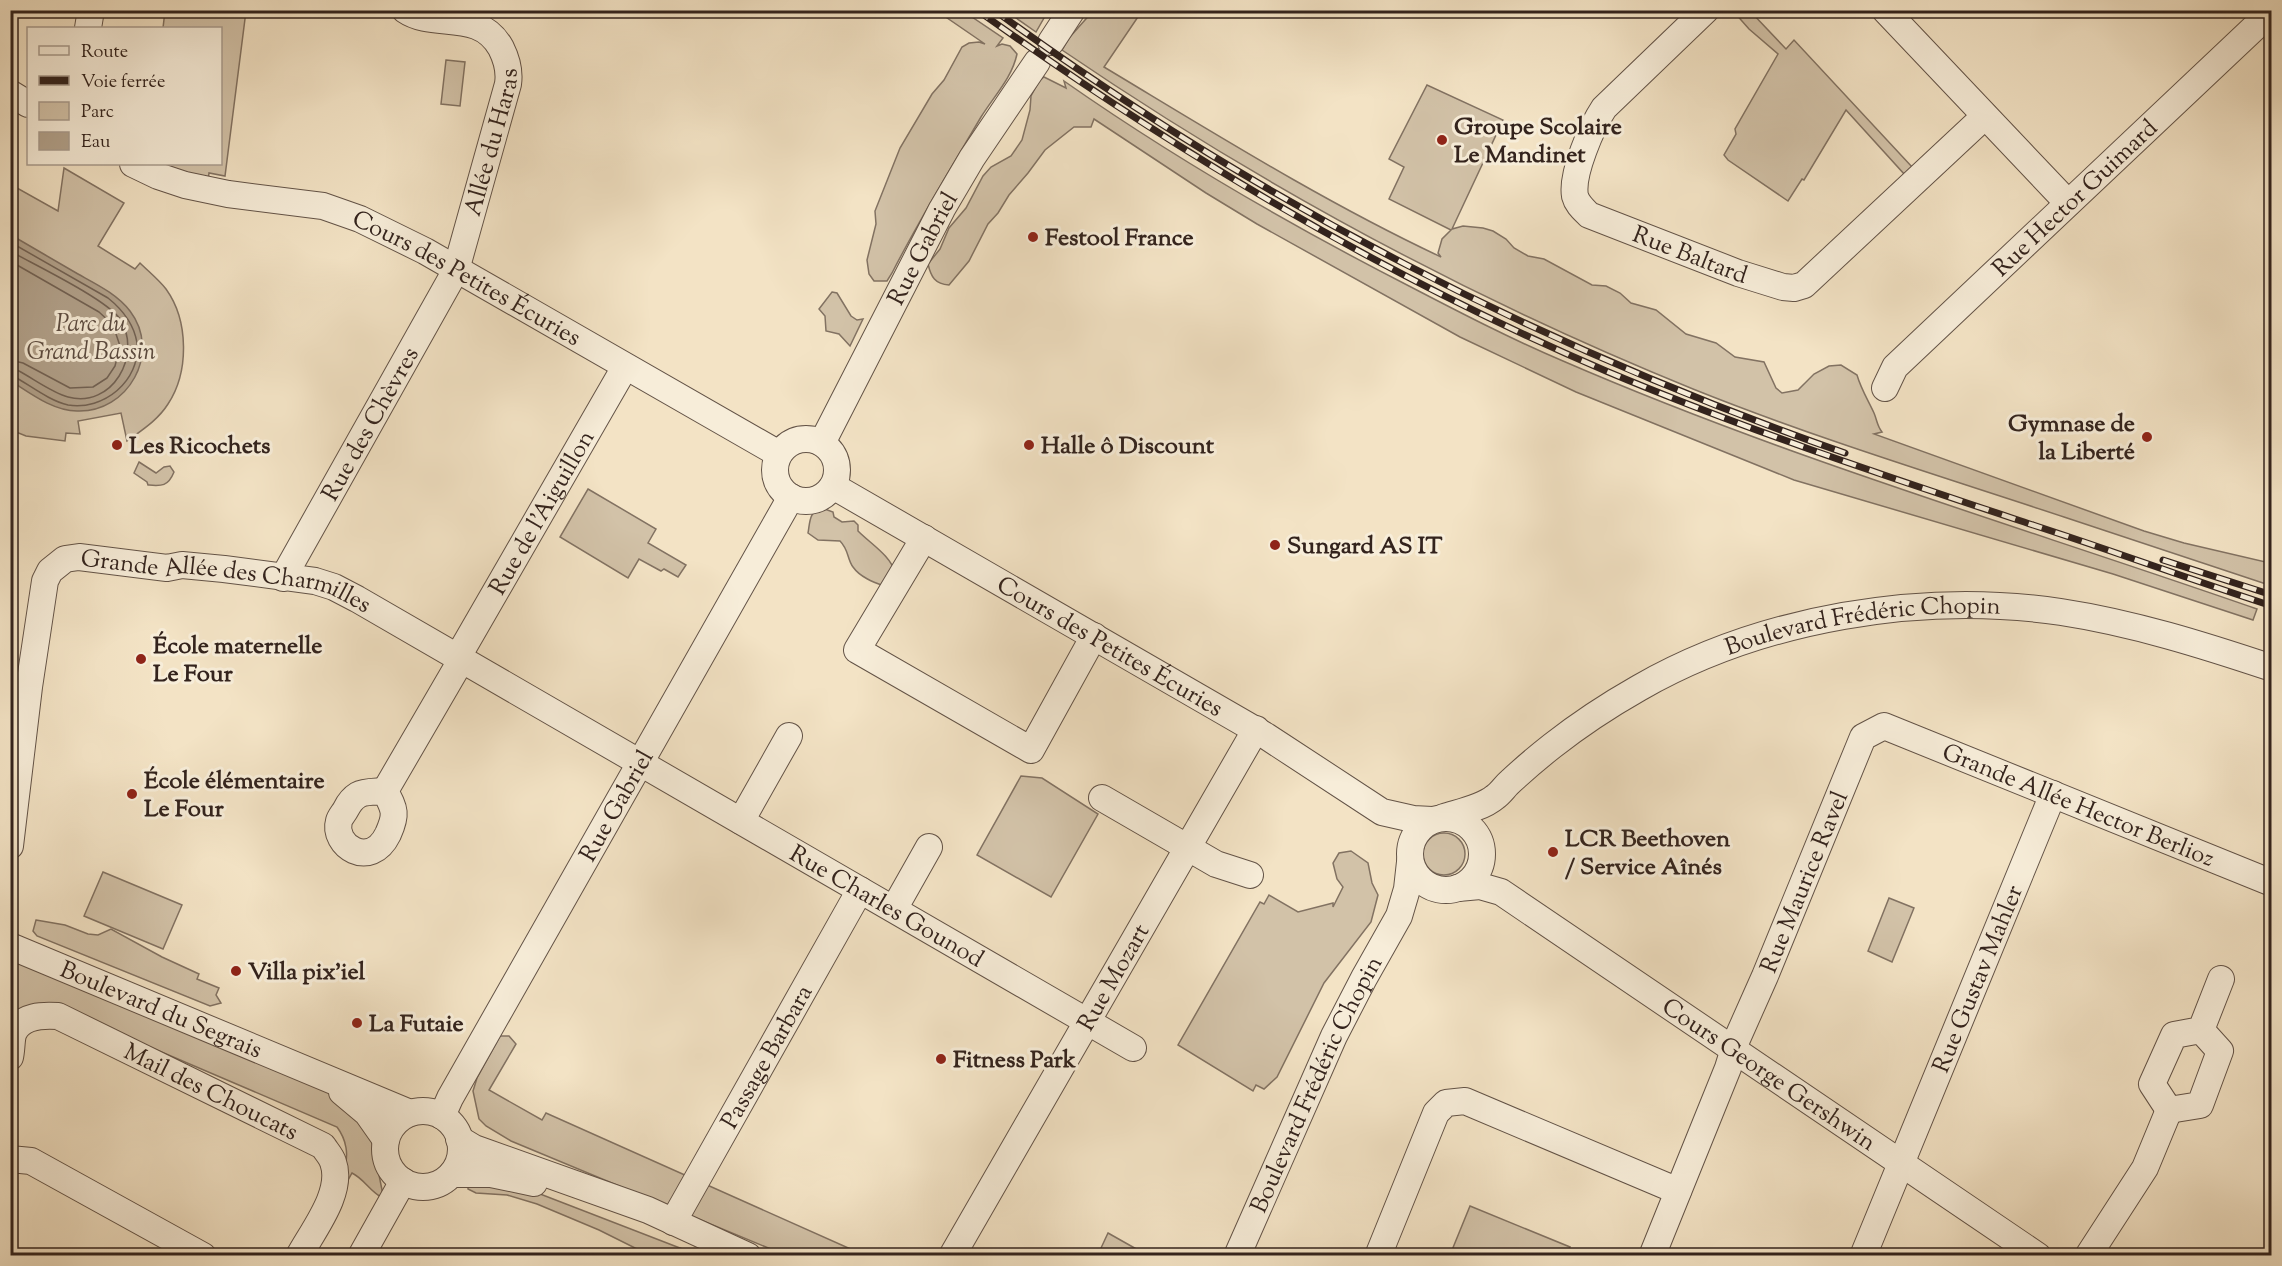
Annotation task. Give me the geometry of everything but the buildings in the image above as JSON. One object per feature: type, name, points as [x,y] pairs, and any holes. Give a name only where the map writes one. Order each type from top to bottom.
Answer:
[{"type":"street","points":[[88,27],[91,10]]},
{"type":"street","name":"Allée du Haras","points":[[405,10],[418,16],[472,24],[499,45],[507,60],[508,84],[456,270]]},
{"type":"street","name":"Rue Gabriel","points":[[822,443],[942,209],[996,121],[1072,10]]},
{"type":"street","name":"Rue Baltard","points":[[1706,10],[1599,115],[1579,164],[1574,186],[1576,198],[1589,214],[1738,273],[1794,288],[1804,285],[1985,116]]},
{"type":"street","points":[[1885,10],[2068,203]]},
{"type":"street","name":"Rue Hector Guimard","points":[[1885,388],[1895,367],[2271,11]]},
{"type":"street","points":[[10,93],[27,103]]},
{"type":"street","name":"Cours des Petites Écuries","points":[[134,165],[185,185],[228,194],[323,206],[344,212],[392,234],[779,454]]},
{"type":"street","name":"Rue des Chèvres","points":[[283,578],[456,270]]},
{"type":"street","name":"Rue de l'Aiguillon","points":[[385,791],[625,367]]},
{"type":"street","points":[[803,438],[822,443],[835,457],[837,467],[833,486],[827,493],[809,501],[790,497],[779,486],[776,478],[776,462],[779,454],[793,441],[803,438]]},
{"type":"street","name":"Cours des Petites Écuries","points":[[833,486],[1256,729],[1382,812],[1413,819],[1438,819]]},
{"type":"street","name":"Rue Gabriel","points":[[442,1116],[790,497]]},
{"type":"street","points":[[924,538],[857,650],[1031,750],[1094,636]]},
{"type":"street","name":"Grande Allée des Charmilles","points":[[10,846],[20,686],[45,581],[50,571],[65,559],[79,557],[166,568],[192,566],[315,581],[334,587],[640,763]]},
{"type":"street","name":"Boulevard Frédéric Chopin","points":[[1438,819],[1494,798],[1511,780],[1581,724],[1660,676],[1724,646],[1806,623],[1885,609],[1937,605],[2005,607],[2060,612],[2117,623],[2195,643],[2271,668]]},
{"type":"street","name":"Grande Allée Hector Berlioz","points":[[1884,726],[2271,883]]},
{"type":"street","name":"Rue Maurice Ravel","points":[[1652,1256],[1728,1068],[1733,1049],[1863,737],[1884,726]]},
{"type":"street","name":"Rue Mozart","points":[[952,1256],[1256,729]]},
{"type":"street","points":[[741,821],[789,736]]},
{"type":"street","name":"Rue Charles Gounod","points":[[640,763],[1133,1048]]},
{"type":"street","name":"Rue Gustav Mahler","points":[[1863,1256],[2053,794]]},
{"type":"street","points":[[1102,798],[1216,864],[1251,875]]},
{"type":"street","name":"Boulevard Frédéric Chopin","points":[[1482,851],[1494,798]]},
{"type":"street","name":"Cours des Petites Écuries","points":[[1382,812],[1410,856]]},
{"type":"street","points":[[1438,819],[1457,819],[1468,824],[1476,833],[1482,851],[1480,867],[1475,876],[1452,889],[1434,888],[1423,882],[1415,873],[1410,856],[1417,832],[1438,819]]},
{"type":"street","points":[[894,909],[929,847]]},
{"type":"street","name":"Cours George Gershwin","points":[[1482,851],[1501,892]]},
{"type":"street","name":"Boulevard Frédéric Chopin","points":[[1237,1256],[1334,1036],[1399,916],[1407,889],[1410,856]]},
{"type":"street","name":"Cours George Gershwin","points":[[1452,889],[1480,886],[1501,892],[2038,1256]]},
{"type":"street","name":"Boulevard Frédéric Chopin","points":[[1399,916],[1426,897],[1452,889]]},
{"type":"street","name":"Passage Barbara","points":[[673,1222],[860,890]]},
{"type":"street","name":"Boulevard du Segrais","points":[[10,946],[410,1113]]},
{"type":"street","points":[[2201,1030],[2221,979]]},
{"type":"street","name":"Mail des Choucats","points":[[10,1057],[14,1031],[25,1021],[39,1014],[58,1016],[323,1146],[333,1161],[336,1179],[335,1192],[299,1256]]},
{"type":"street","points":[[2169,1110],[2152,1084],[2174,1035],[2201,1030]]},
{"type":"street","points":[[2169,1110],[2200,1105],[2220,1051],[2201,1030]]},
{"type":"street","name":"Boulevard du Segrais","points":[[312,1071],[367,1113],[386,1140]]},
{"type":"street","points":[[1378,1256],[1436,1113],[1446,1103],[1465,1101],[1678,1191]]},
{"type":"street","points":[[2088,1256],[2145,1168],[2169,1110]]},
{"type":"street","points":[[432,1112],[442,1116],[450,1122],[459,1139],[461,1151],[452,1174],[434,1185],[413,1185],[403,1181],[394,1173],[385,1152],[386,1140],[391,1128],[399,1119],[410,1113],[432,1112]]},
{"type":"street","points":[[459,1139],[474,1148],[638,1207],[748,1256]]},
{"type":"street","points":[[10,1159],[31,1161],[203,1256]]},
{"type":"street","points":[[452,1174],[491,1174],[536,1183],[640,1223],[715,1256]]},
{"type":"street","points":[[362,1256],[403,1181]]},
{"type":"green space","points":[[165,11],[246,11],[225,176],[209,173],[207,190],[162,165],[222,165],[222,27],[163,27]]},
{"type":"green space","points":[[937,11],[963,11],[1003,38],[997,46],[1002,44],[1010,46],[1017,54],[1015,63],[924,214],[887,281],[874,281],[869,274],[867,260],[876,224],[875,211],[900,148],[932,94],[944,80],[962,47],[969,43],[985,44]]},
{"type":"green space","points":[[1006,11],[1048,11],[1036,32]]},
{"type":"green space","points":[[1093,11],[1142,11],[1104,67],[1312,190],[1441,257],[1438,253],[1442,239],[1451,230],[1389,199],[1404,167],[1389,159],[1427,85],[1503,120],[1452,229],[1463,226],[1493,231],[1528,256],[1544,259],[1592,285],[1606,286],[1620,293],[1631,303],[1656,310],[1686,334],[1716,343],[1735,357],[1764,362],[1776,388],[1782,393],[1798,390],[1814,374],[1829,366],[1841,365],[1857,375],[1882,432],[1874,434],[2144,531],[2270,563],[2266,584],[1878,456],[1739,407],[1610,354],[1448,278],[1290,193],[1137,100],[1062,50],[1069,38]]},
{"type":"green space","points":[[1750,11],[1786,49],[1794,40],[1913,168],[1906,176],[1846,110],[1804,180],[1802,179],[1788,201],[1728,160],[1724,155],[1736,134],[1735,129],[1778,54],[1749,29],[1734,12]]},
{"type":"green space","points":[[446,60],[465,62],[460,106],[441,104]]},
{"type":"green space","points":[[1044,77],[1066,88],[1064,81],[1190,164],[1320,239],[1544,353],[1734,430],[2257,609],[2253,620],[2113,574],[1794,480],[1576,392],[1460,337],[1257,224],[1094,119],[1091,127],[1074,127],[1045,150],[988,224],[969,261],[949,285],[940,283],[932,276],[928,264],[940,249],[949,228],[966,208],[983,176],[991,167],[1011,156],[1022,140],[1030,110],[1031,96],[1039,81]]},
{"type":"green space","name":"Parc du Grand Bassin","points":[[64,168],[124,203],[98,246],[135,269],[140,263],[166,289],[179,316],[184,346],[180,377],[175,391],[159,415],[127,441],[121,413],[78,421],[80,434],[66,433],[65,441],[26,436],[11,430],[10,184],[58,211]]},
{"type":"green space","points":[[832,292],[837,293],[851,316],[857,320],[863,319],[850,346],[839,334],[826,331],[825,316],[819,309]]},
{"type":"green space","points":[[139,462],[156,473],[170,466],[174,472],[164,485],[148,485],[134,473]]},
{"type":"green space","points":[[588,489],[656,529],[648,543],[686,565],[678,577],[639,559],[628,578],[560,537]]},
{"type":"green space","points":[[822,508],[833,512],[834,517],[842,522],[854,521],[858,525],[858,531],[890,561],[896,574],[884,586],[867,579],[856,571],[840,541],[818,540],[808,533],[812,514]]},
{"type":"green space","points":[[1021,776],[1042,778],[1098,814],[1051,897],[977,855]]},
{"type":"green space","points":[[1444,833],[1452,834],[1459,839],[1464,846],[1464,862],[1459,869],[1452,874],[1444,875],[1436,874],[1429,869],[1424,862],[1423,854],[1424,846],[1429,839],[1436,834]]},
{"type":"green space","points":[[1351,851],[1368,863],[1372,883],[1378,895],[1371,922],[1324,983],[1277,1077],[1264,1089],[1256,1085],[1253,1091],[1178,1045],[1260,902],[1264,904],[1269,895],[1298,912],[1333,903],[1333,907],[1343,887],[1337,879],[1333,863],[1339,853]]},
{"type":"green space","points":[[103,872],[182,905],[163,949],[84,916]]},
{"type":"green space","points":[[1889,898],[1914,908],[1892,962],[1868,951]]},
{"type":"green space","points":[[36,920],[65,925],[88,934],[98,935],[111,929],[199,974],[197,979],[219,988],[216,995],[221,1003],[210,1006],[37,936],[33,931]]},
{"type":"green space","points":[[10,957],[336,1094],[377,1145],[378,1170],[383,1195],[381,1197],[352,1173],[347,1182],[343,1170],[346,1148],[337,1127],[82,1018],[11,1021]]},
{"type":"green space","points":[[500,1036],[509,1036],[516,1044],[489,1090],[542,1120],[546,1113],[864,1255],[785,1255],[511,1141],[486,1126],[479,1119],[473,1091],[477,1078]]},
{"type":"green space","points":[[474,1183],[535,1192],[698,1255],[649,1255],[599,1230],[537,1204],[507,1195],[476,1193],[468,1189],[468,1185]]},
{"type":"green space","points":[[1470,1206],[1570,1247],[1566,1255],[1450,1255]]},
{"type":"green space","points":[[1108,1233],[1147,1255],[1122,1256],[1106,1252],[1101,1248]]},
{"type":"water","points":[[11,235],[106,290],[130,311],[139,327],[142,345],[141,362],[135,378],[125,391],[111,402],[95,409],[68,410],[42,400],[11,381]]},
{"type":"railway","points":[[977,10],[1127,113],[1282,208],[1441,294],[1523,334],[1659,393],[1765,433],[2272,606]]},
{"type":"railway","points":[[994,10],[1092,79],[1194,144],[1297,206],[1403,263],[1511,317],[1621,366],[1732,412],[1845,453]]},
{"type":"railway","points":[[2163,560],[2272,595]]},
{"type":"place","name":"Groupe Scolaire Le Mandinet","points":[[1442,140]]},
{"type":"place","name":"Festool France","points":[[1033,237]]},
{"type":"place","name":"Gymnase de la Liberté","points":[[2147,437]]},
{"type":"place","name":"Les Ricochets","points":[[117,445]]},
{"type":"place","name":"Halle ô Discount","points":[[1029,445]]},
{"type":"place","name":"Sungard AS IT","points":[[1275,545]]},
{"type":"place","name":"École maternelle Le Four","points":[[141,659]]},
{"type":"place","name":"École élémentaire Le Four","points":[[132,794]]},
{"type":"place","name":"LCR Beethoven / Service Aînés","points":[[1553,852]]},
{"type":"place","name":"Villa pix'iel","points":[[236,971]]},
{"type":"place","name":"La Futaie","points":[[357,1023]]},
{"type":"place","name":"Fitness Park","points":[[941,1059]]}]
